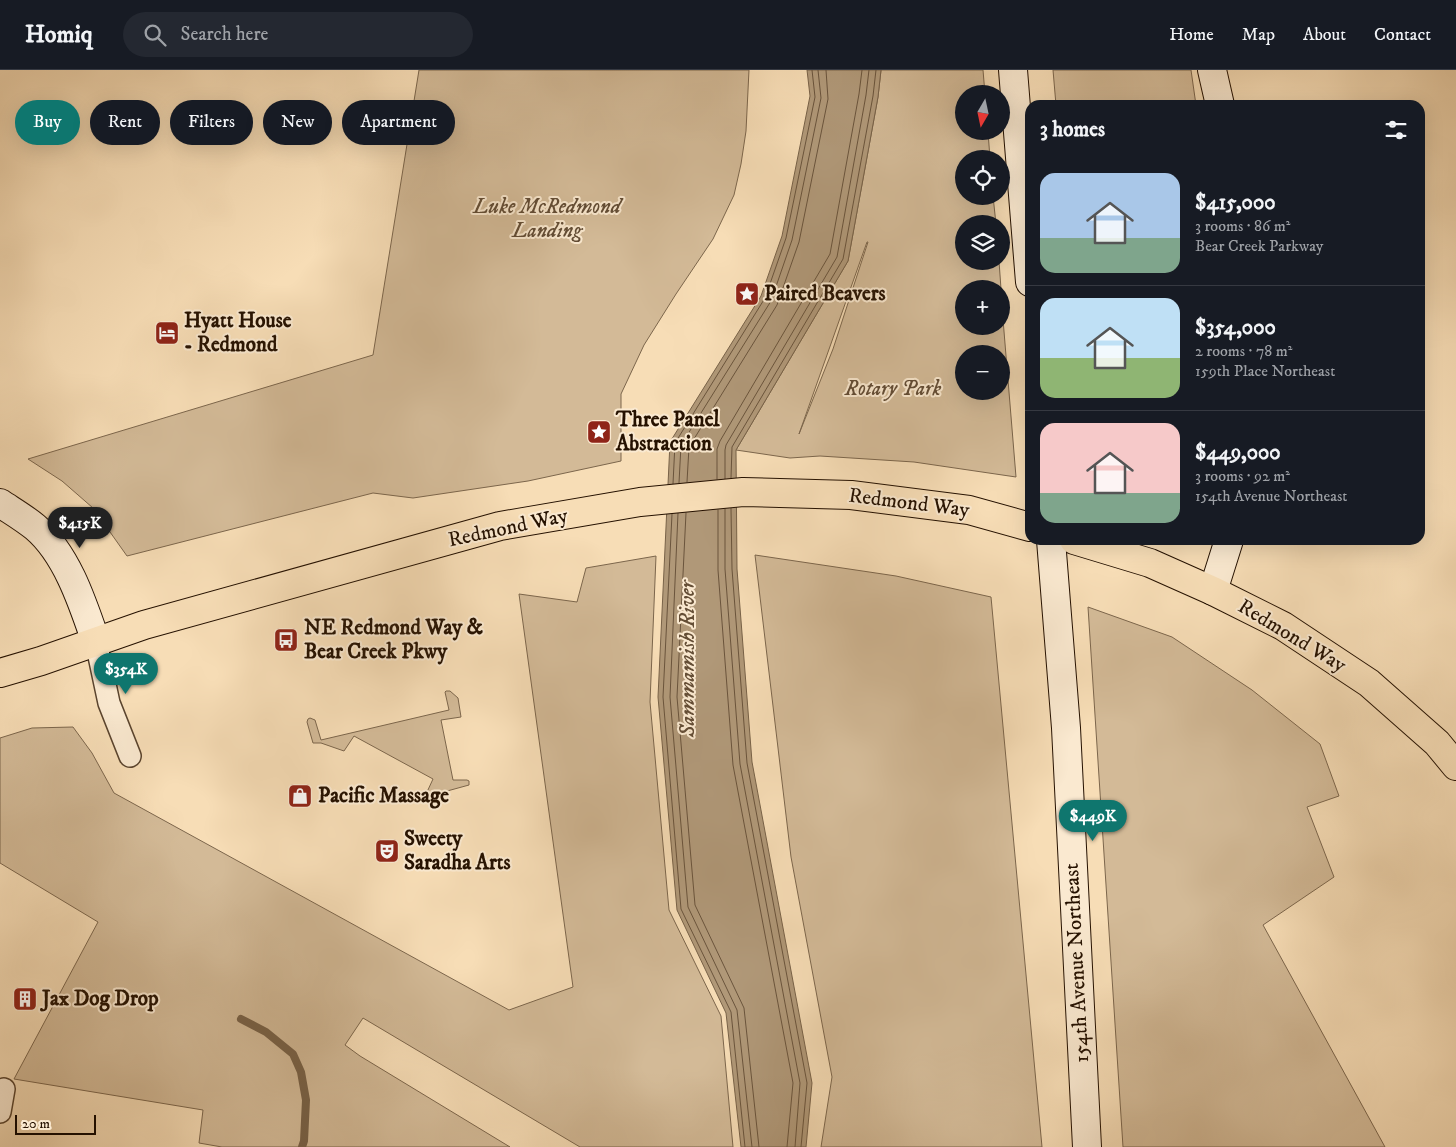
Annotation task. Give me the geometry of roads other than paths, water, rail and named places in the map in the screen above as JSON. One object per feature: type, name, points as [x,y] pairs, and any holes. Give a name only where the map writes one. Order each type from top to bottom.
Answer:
[{"type":"main road","points":[[1013,70],[1025,220]]},
{"type":"main road","points":[[1212,70],[1219,100]]},
{"type":"main road","name":"Redmond Way","points":[[0,673],[154,623],[500,526],[640,502],[742,492],[851,495],[969,510],[1025,526]]},
{"type":"main road","points":[[0,503],[36,528],[58,552],[77,588],[96,642]]},
{"type":"main road","name":"154th Avenue Northeast","points":[[1051,545],[1066,728],[1087,1147]]},
{"type":"main road","name":"Redmond Way","points":[[1091,545],[1150,563],[1214,591],[1283,626],[1369,683],[1437,743],[1456,766]]},
{"type":"main road","points":[[1214,591],[1228,545]]},
{"type":"street","points":[[96,642],[110,703],[130,756]]},
{"type":"street","points":[[0,1112],[4,1089]]},
{"type":"water","name":"Sammamish River","points":[[807,70],[881,70],[878,97],[848,261],[736,450],[737,569],[752,762],[812,1083],[806,1147],[741,1147],[726,1013],[677,910],[658,697],[670,442],[761,296],[782,236],[810,96]]},
{"type":"waterway","points":[[241,1019],[266,1032],[293,1054],[301,1072],[306,1100],[302,1147]]},
{"type":"place","name":"Paired Beavers","points":[[747,294]]},
{"type":"place","name":"Hyatt House - Redmond","points":[[167,333]]},
{"type":"place","name":"Three Panel Abstraction","points":[[599,432]]},
{"type":"place","name":"NE Redmond Way & Bear Creek Pkwy","points":[[286,640]]},
{"type":"place","name":"Pacific Massage","points":[[300,796]]},
{"type":"place","name":"Sweety Saradha Arts","points":[[387,851]]},
{"type":"place","name":"Jax Dog Drop","points":[[25,999]]},
{"type":"park label","name":"Luke McRedmond Landing","points":[[547,219]]},
{"type":"park label","name":"Rotary Park","points":[[893,389]]}]
